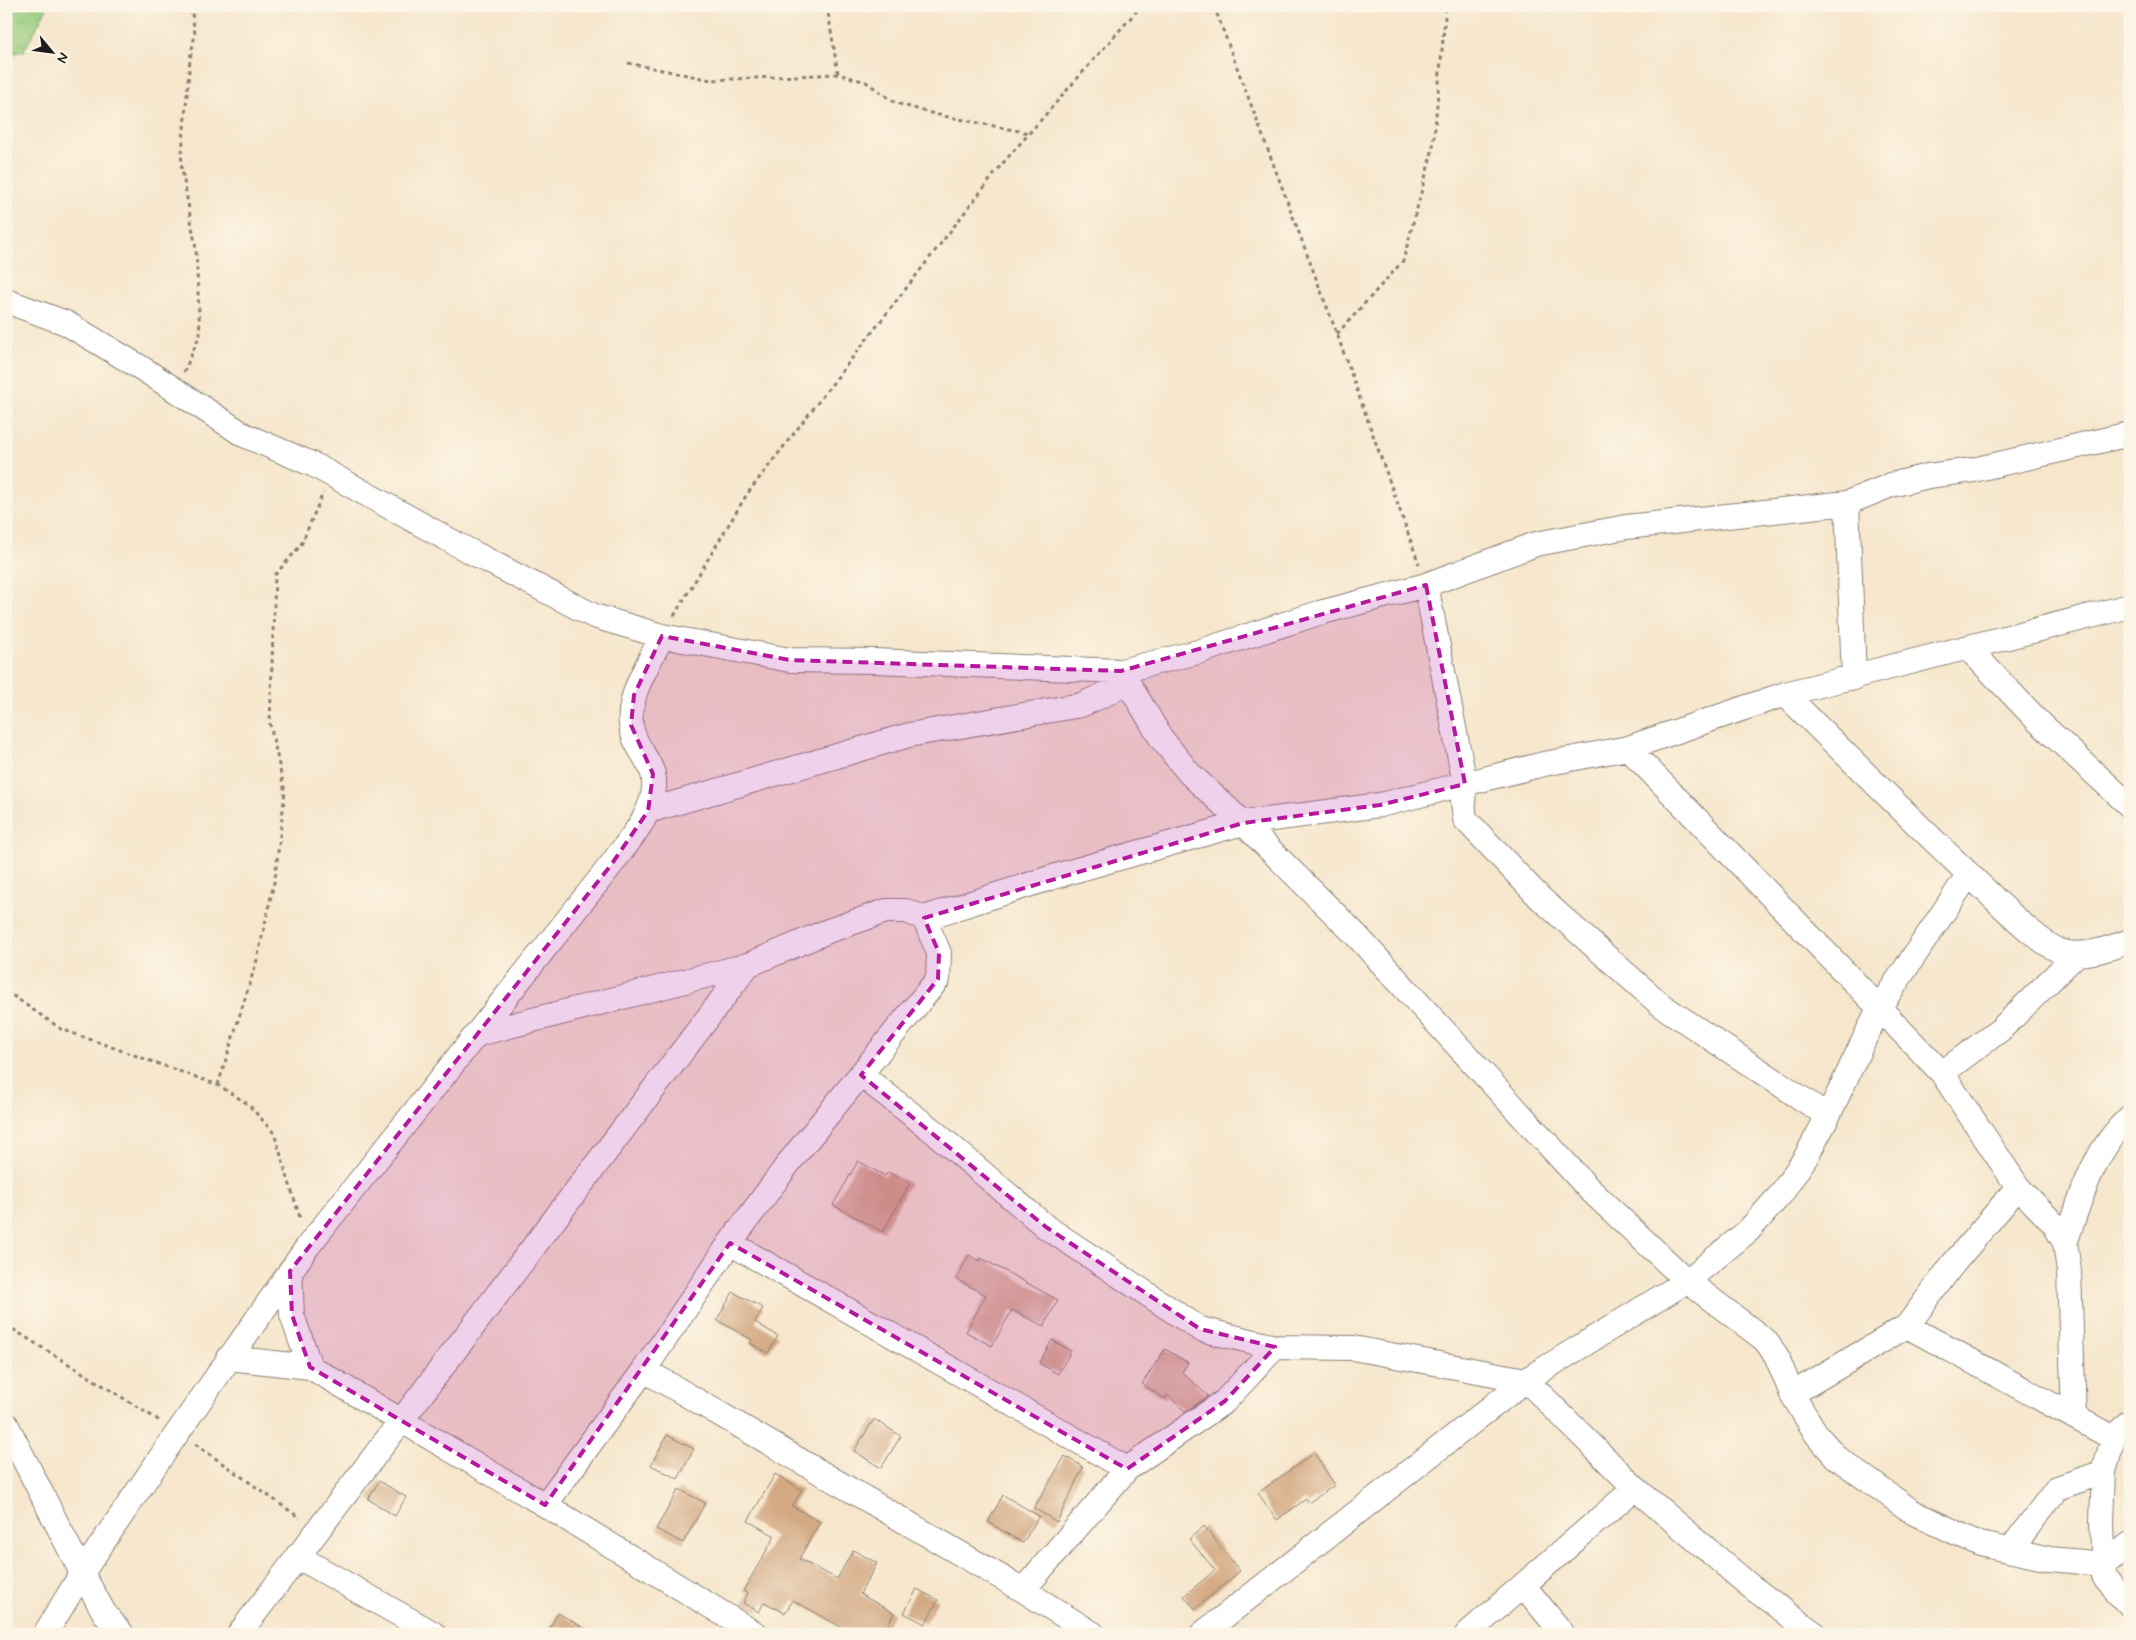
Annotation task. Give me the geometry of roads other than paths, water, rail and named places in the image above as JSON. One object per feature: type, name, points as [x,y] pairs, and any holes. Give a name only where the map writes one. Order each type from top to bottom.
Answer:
[{"type":"street","points":[[6,301],[66,323],[143,369],[244,436],[330,474],[460,546],[594,616],[662,636],[790,660],[874,661],[1124,675],[1319,613],[1426,585],[1545,542],[1626,527],[1847,503],[1891,485],[1909,480],[1973,470],[2130,434]]},
{"type":"street","points":[[1847,503],[1854,678]]},
{"type":"street","points":[[1426,585],[1466,784],[1463,801],[1465,819],[1540,898],[1661,1004],[1828,1116]]},
{"type":"street","points":[[478,1034],[748,965],[828,931],[886,911],[906,911],[924,918],[1066,873],[1243,823],[1380,805],[1544,764],[1628,748],[1785,694],[1970,649],[2130,606]]},
{"type":"street","points":[[45,1634],[82,1573],[228,1358],[308,1246],[611,866],[648,811],[653,788],[652,774],[639,749],[631,725],[634,695],[662,636]]},
{"type":"street","points":[[1970,649],[2038,721],[2130,806]]},
{"type":"street","points":[[648,811],[909,735],[1081,705],[1110,692],[1124,675]]},
{"type":"street","points":[[1124,675],[1161,738],[1189,773],[1243,823],[1356,935],[1589,1189],[1686,1281],[1765,1340],[1776,1355],[1792,1394],[1817,1435],[1836,1457],[1914,1513],[1980,1544],[2050,1559],[2104,1564],[2130,1544]]},
{"type":"street","points":[[1785,694],[1903,812],[2029,930],[2062,952],[2077,954],[2103,950],[2130,941]]},
{"type":"street","points":[[1628,748],[1942,1073],[2018,1187],[2054,1224],[2065,1243],[2069,1271],[2074,1417]]},
{"type":"street","points":[[1202,1634],[1526,1380],[1686,1281],[1748,1231],[1781,1194],[1806,1157],[1828,1116],[1879,1008],[1969,874]]},
{"type":"street","points":[[545,1505],[644,1370],[730,1242],[791,1160],[938,979],[939,953],[924,918]]},
{"type":"street","points":[[1942,1073],[2000,1030],[2077,954]]},
{"type":"street","points":[[239,1634],[748,965]]},
{"type":"street","points":[[861,1075],[933,1131],[1046,1227],[1200,1329],[1275,1347],[1353,1348],[1526,1380],[1636,1488],[1750,1586],[1814,1634]]},
{"type":"street","points":[[2065,1243],[2091,1169],[2118,1127],[2130,1117]]},
{"type":"street","points":[[1792,1394],[1907,1326],[1954,1264],[2018,1187]]},
{"type":"street","points":[[730,1242],[1127,1469]]},
{"type":"street","points":[[290,1271],[292,1315],[310,1367]]},
{"type":"street","points":[[1907,1326],[2113,1438]]},
{"type":"street","points":[[1023,1590],[1127,1469],[1226,1402],[1275,1347]]},
{"type":"street","points":[[228,1358],[310,1367],[545,1505],[752,1633]]},
{"type":"street","points":[[644,1370],[1023,1590],[1093,1634]]},
{"type":"street","points":[[2130,1421],[2113,1438],[2104,1472],[2102,1522],[2104,1564],[2107,1581],[2130,1605]]},
{"type":"street","points":[[6,1424],[82,1573],[105,1614],[122,1634]]},
{"type":"street","points":[[2011,1550],[2058,1488],[2104,1472]]},
{"type":"street","points":[[1467,1634],[1636,1488]]},
{"type":"street","points":[[297,1556],[434,1634]]},
{"type":"street","points":[[1523,1585],[1563,1634]]}]
